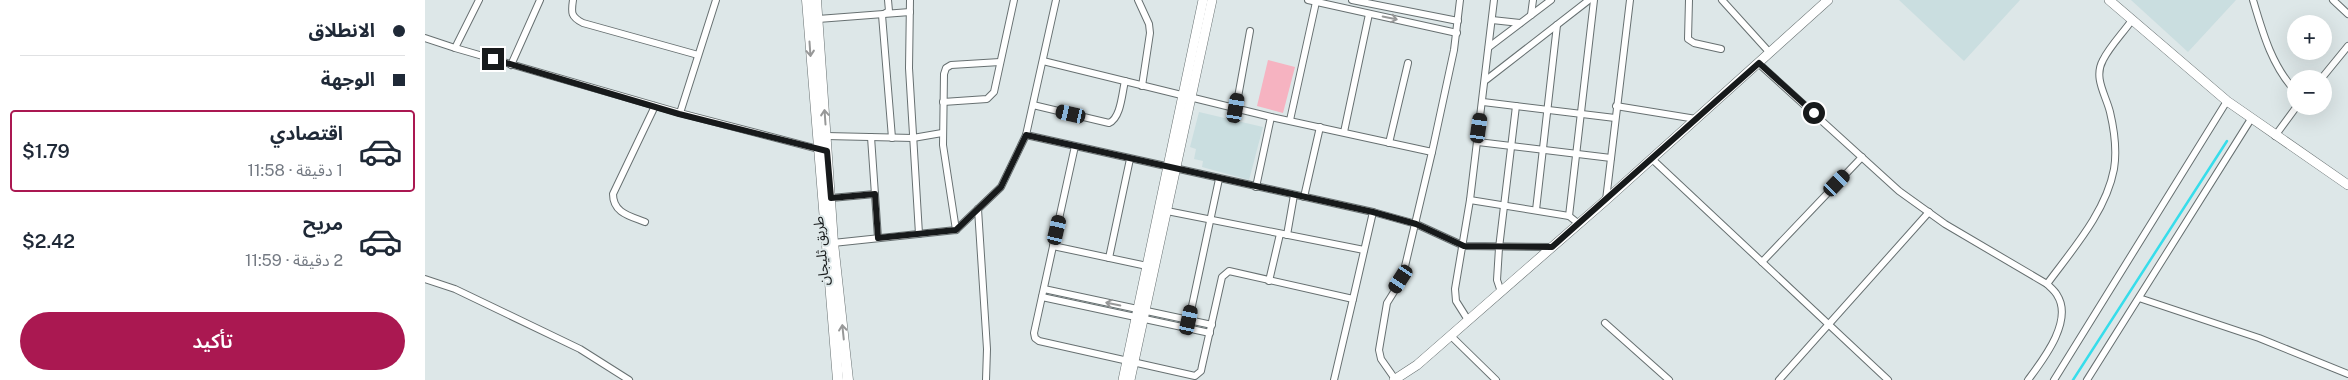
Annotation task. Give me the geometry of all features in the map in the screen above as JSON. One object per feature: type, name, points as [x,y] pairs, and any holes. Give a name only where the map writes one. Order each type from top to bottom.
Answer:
[{"type":"main road","name":"طريق ثليجان","points":[[807,0],[822,150],[838,380]]},
{"type":"main road","name":"طريق ثليجان","points":[[816,0],[826,136],[822,150],[831,198],[833,243],[848,380]]},
{"type":"main road","points":[[1187,97],[1203,0]]},
{"type":"main road","points":[[1141,314],[1147,266],[1212,0]]},
{"type":"main road","points":[[1394,380],[1417,365],[1579,224],[1828,0]]},
{"type":"main road","points":[[2109,0],[2227,101],[2348,185]]},
{"type":"main road","points":[[1130,380],[1131,360],[1141,314],[1167,211],[1172,168]]},
{"type":"main road","points":[[1123,380],[1131,360]]},
{"type":"street","points":[[455,48],[479,0]]},
{"type":"street","points":[[511,65],[540,0]]},
{"type":"street","points":[[573,0],[571,12],[575,19],[583,23],[699,55]]},
{"type":"street","points":[[679,114],[716,0]]},
{"type":"street","points":[[882,14],[889,11],[888,0]]},
{"type":"street","points":[[910,0],[909,68],[919,234]]},
{"type":"street","points":[[943,102],[987,98],[994,92],[1014,0]]},
{"type":"street","points":[[833,243],[956,230],[1005,182],[1026,135],[1056,0]]},
{"type":"street","points":[[1138,0],[1149,24],[1150,33],[1142,86]]},
{"type":"street","points":[[1308,0],[1457,33]]},
{"type":"street","points":[[1352,0],[1458,21]]},
{"type":"street","points":[[1394,380],[1381,359],[1379,350],[1387,303],[1401,279],[1416,224],[1443,104],[1457,33],[1461,0]]},
{"type":"street","points":[[1468,320],[1456,301],[1455,296],[1464,246],[1478,142],[1494,0]]},
{"type":"street","points":[[1531,15],[1533,0]]},
{"type":"street","points":[[1489,47],[1551,0]]},
{"type":"street","points":[[1486,80],[1589,0]]},
{"type":"street","points":[[1569,216],[1594,0]]},
{"type":"street","points":[[1606,200],[1630,0]]},
{"type":"street","points":[[1689,0],[1688,39],[1694,43],[1721,49]]},
{"type":"street","points":[[1722,0],[1770,53]]},
{"type":"street","points":[[2253,0],[2273,60],[2287,82]]},
{"type":"street","points":[[2333,0],[2348,14]]},
{"type":"street","points":[[1290,120],[1316,2]]},
{"type":"street","points":[[818,20],[910,12]]},
{"type":"street","points":[[882,14],[891,138]]},
{"type":"street","points":[[1344,132],[1369,14]]},
{"type":"street","points":[[1492,20],[1520,23]]},
{"type":"street","points":[[2047,284],[2081,236],[2109,187],[2114,168],[2114,141],[2109,110],[2100,86],[2100,70],[2102,61],[2132,20]]},
{"type":"street","points":[[1536,210],[1557,25]]},
{"type":"street","points":[[1236,108],[1250,31]]},
{"type":"street","points":[[425,38],[679,114],[822,150]]},
{"type":"street","points":[[2328,70],[2348,46]]},
{"type":"street","points":[[1043,61],[1271,117],[1431,152]]},
{"type":"street","points":[[956,230],[942,134],[944,74],[948,66],[1000,62]]},
{"type":"street","points":[[1389,143],[1407,63]]},
{"type":"street","points":[[1759,63],[1899,191],[1929,212],[2047,284],[2057,295],[2061,304],[2059,327],[2051,349],[2028,380]]},
{"type":"street","points":[[1033,105],[1109,123],[1117,116],[1125,81]]},
{"type":"street","points":[[2054,380],[2227,101]]},
{"type":"street","points":[[1483,102],[1615,118]]},
{"type":"street","points":[[645,222],[619,211],[613,202],[613,194],[655,106]]},
{"type":"street","points":[[1501,292],[1497,280],[1499,248],[1515,106]]},
{"type":"street","points":[[1616,106],[1696,120]]},
{"type":"street","points":[[2275,136],[2290,115]]},
{"type":"street","points":[[1256,187],[1271,117]]},
{"type":"street","points":[[2087,380],[2251,119]]},
{"type":"street","points":[[1304,197],[1319,127]]},
{"type":"street","points":[[826,136],[913,138],[942,134]]},
{"type":"street","points":[[1026,135],[1373,212],[1416,224],[1464,246],[1499,248],[1552,247]]},
{"type":"street","points":[[871,137],[878,238]]},
{"type":"street","points":[[1478,142],[1611,158]]},
{"type":"street","points":[[1075,146],[1034,332],[1035,338],[1039,341],[1131,360],[1195,376],[1201,371],[1221,277],[1224,273],[1229,271],[1353,299]]},
{"type":"street","points":[[1762,262],[1862,157]]},
{"type":"street","points":[[1109,258],[1130,159]]},
{"type":"street","points":[[1652,159],[1888,380]]},
{"type":"street","points":[[1189,320],[1219,179]]},
{"type":"street","points":[[831,198],[875,194]]},
{"type":"street","points":[[1269,281],[1294,195]]},
{"type":"street","points":[[1470,200],[1569,216],[1579,224]]},
{"type":"street","points":[[978,209],[987,349],[986,380]]},
{"type":"street","points":[[1167,211],[1364,250]]},
{"type":"street","points":[[1334,380],[1373,212]]},
{"type":"street","points":[[1779,380],[1929,212]]},
{"type":"street","points":[[1053,246],[1147,266]]},
{"type":"street","points":[[425,279],[455,290],[580,349],[629,380]]},
{"type":"street","points":[[1044,289],[1209,333]]},
{"type":"street","points":[[1042,297],[1212,325]]},
{"type":"street","points":[[2139,298],[2259,338],[2348,374]]},
{"type":"street","points":[[1605,323],[1669,380]]},
{"type":"street","points":[[1451,336],[1496,380]]},
{"type":"shaded area","points":[[1899,0],[2020,0],[1964,61]]},
{"type":"shaded area","points":[[2131,0],[2236,0],[2188,52]]},
{"type":"shaded area","points":[[1268,60],[1295,67],[1283,113],[1257,106]]},
{"type":"shaded area","points":[[1199,112],[1263,127],[1249,180],[1202,167],[1203,161],[1194,159],[1196,149],[1190,147]]},
{"type":"waterway","points":[[2073,380],[2227,141]]},
{"type":"route","points":[[493,59],[679,114],[827,151],[831,198],[875,194],[878,238],[956,230],[1001,187],[1026,135],[1373,212],[1416,224],[1464,246],[1499,248],[1552,247],[1759,63],[1814,113]]}]
